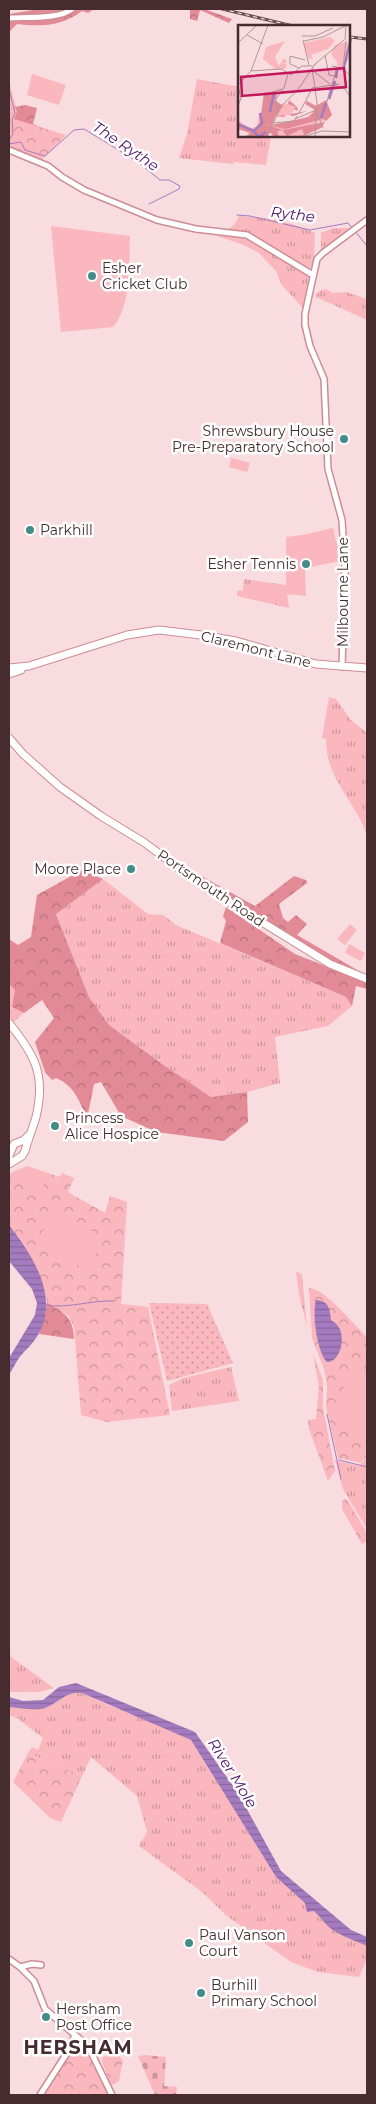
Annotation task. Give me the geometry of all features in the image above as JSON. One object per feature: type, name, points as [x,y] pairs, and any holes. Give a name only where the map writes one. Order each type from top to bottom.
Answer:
[{"type":"main road","name":"Claremont Lane","points":[[9,674],[25,667],[127,635],[159,630],[214,637],[254,646],[298,660],[342,667],[367,668]]},
{"type":"main road","name":"Claremont Lane","points":[[9,668],[25,667]]},
{"type":"main road","name":"Portsmouth Road","points":[[9,738],[23,754],[60,787],[101,816],[140,840],[171,864],[219,896],[330,964],[367,980]]},
{"type":"main road","points":[[9,1023],[32,1054],[39,1077],[37,1112],[26,1149],[24,1153],[9,1164]]},
{"type":"main road","points":[[20,1156],[14,1156],[10,1153],[14,1144],[19,1143],[29,1134]]},
{"type":"main road","points":[[19,1143],[26,1149]]},
{"type":"street","points":[[9,18],[63,15],[72,9]]},
{"type":"street","points":[[9,150],[48,166],[84,190],[148,217],[196,229],[247,235],[313,275]]},
{"type":"street","name":"Milbourne Lane","points":[[342,667],[345,568],[342,520],[328,469],[324,379],[310,346],[305,325],[313,275],[320,255],[367,220]]},
{"type":"street","points":[[9,1960],[20,1967],[34,1981],[45,2009],[72,2030],[88,2046],[112,2095]]},
{"type":"street","points":[[20,1967],[32,1964],[41,1965]]},
{"type":"street","points":[[40,2095],[69,2050],[75,2035]]},
{"type":"green space","points":[[39,9],[94,9],[88,13],[82,11],[67,20],[51,24],[17,24],[9,32],[9,14]]},
{"type":"green space","points":[[190,9],[204,9],[232,19],[229,23],[200,10],[197,21],[190,19]]},
{"type":"green space","points":[[32,74],[66,85],[59,105],[27,95]]},
{"type":"green space","points":[[197,79],[238,87],[238,138],[271,138],[266,165],[234,162],[233,164],[179,158],[187,134]]},
{"type":"green space","points":[[9,81],[15,107],[25,105],[37,108],[33,124],[62,136],[9,148]]},
{"type":"green space","points":[[9,81],[17,112],[14,119],[66,135],[41,161],[9,150]]},
{"type":"green space","points":[[239,216],[278,220],[315,233],[314,256],[312,266],[306,274],[309,277],[303,308],[281,284],[276,271],[259,253],[244,245],[217,236],[234,225]]},
{"type":"green space","name":"Esher Cricket Club","points":[[51,226],[130,236],[126,297],[119,319],[113,327],[61,332]]},
{"type":"green space","points":[[333,228],[350,229],[321,250],[321,233]]},
{"type":"green space","points":[[326,289],[333,293],[346,292],[367,299],[367,320],[314,296],[321,290]]},
{"type":"green space","points":[[231,458],[250,463],[247,472],[229,467]]},
{"type":"green space","name":"Esher Tennis","points":[[333,528],[341,561],[305,568],[306,596],[286,594],[286,537]]},
{"type":"green space","points":[[244,579],[286,585],[289,608],[237,596],[237,591],[243,590]]},
{"type":"green space","points":[[251,581],[279,587],[276,602],[248,596]]},
{"type":"green space","points":[[329,697],[336,699],[351,720],[367,733],[367,835],[331,768],[326,739],[322,738]]},
{"type":"green space","points":[[171,859],[255,906],[294,876],[306,880],[307,883],[279,904],[283,918],[288,922],[296,915],[307,924],[297,935],[359,971],[328,959],[211,887]]},
{"type":"green space","points":[[82,870],[103,879],[56,914],[89,997],[109,1025],[211,1097],[247,1092],[248,1122],[224,1141],[156,1132],[121,1116],[101,1082],[94,1084],[87,1119],[79,1100],[72,1090],[56,1078],[52,1080],[45,1072],[35,1042],[54,1018],[42,1000],[24,1013],[12,1007],[15,990],[9,984],[9,939],[18,945],[31,937],[37,895]]},
{"type":"green space","points":[[103,879],[148,914],[163,915],[176,925],[346,997],[352,1006],[328,1026],[275,1037],[280,1083],[247,1092],[211,1097],[109,1025],[89,997],[56,913]]},
{"type":"green space","points":[[226,907],[295,954],[363,981],[367,984],[367,989],[356,986],[352,1006],[346,997],[220,943],[226,921],[223,916]]},
{"type":"green space","points":[[350,924],[357,930],[345,945],[337,939]]},
{"type":"green space","points":[[349,944],[365,953],[361,961],[345,953]]},
{"type":"green space","points":[[9,984],[15,989],[12,1007],[24,1013],[14,1022],[9,1016]]},
{"type":"green space","points":[[27,1166],[60,1177],[62,1173],[74,1178],[68,1192],[105,1213],[110,1196],[127,1202],[121,1304],[148,1307],[170,1415],[107,1422],[81,1415],[74,1327],[69,1316],[47,1302],[45,1292],[9,1225],[9,1175]]},
{"type":"green space","points":[[29,1167],[47,1173],[42,1190],[23,1184]]},
{"type":"green space","points":[[56,1209],[105,1239],[86,1270],[37,1241]]},
{"type":"green space","points":[[296,1271],[302,1275],[307,1327],[299,1294]]},
{"type":"green space","points":[[309,1288],[323,1294],[340,1308],[367,1337],[367,1456],[361,1463],[338,1458],[326,1407],[327,1387],[324,1369],[312,1338]]},
{"type":"green space","points":[[47,1302],[70,1320],[74,1339],[39,1334]]},
{"type":"green space","points":[[149,1303],[207,1304],[233,1363],[167,1381]]},
{"type":"green space","points":[[313,1354],[323,1380],[323,1408],[335,1471],[328,1481],[309,1429],[308,1420],[316,1419],[319,1387]]},
{"type":"green space","points":[[231,1367],[239,1401],[172,1411],[169,1385],[183,1378]]},
{"type":"green space","points":[[367,1369],[367,1437],[356,1435],[349,1429],[339,1418],[337,1408],[340,1394],[344,1387],[355,1375]]},
{"type":"green space","points":[[367,1457],[367,1529],[343,1489],[335,1460],[359,1466]]},
{"type":"green space","points":[[345,1499],[367,1533],[367,1541],[362,1544],[342,1509],[342,1501]]},
{"type":"green space","points":[[9,1653],[11,1657],[54,1688],[40,1692],[9,1692]]},
{"type":"green space","points":[[74,1692],[82,1693],[191,1740],[276,1877],[339,1932],[367,1946],[367,1959],[359,1977],[318,1972],[291,1962],[227,1916],[202,1892],[139,1846],[147,1832],[137,1796],[91,1757],[82,1776],[28,1753],[32,1747],[38,1750],[43,1738],[17,1718],[9,1715],[9,1707],[40,1709]]},
{"type":"green space","points":[[28,1753],[82,1776],[61,1822],[50,1818],[13,1782]]},
{"type":"green space","points":[[78,2042],[84,2046],[109,2095],[43,2095],[75,2044]]},
{"type":"green space","points":[[109,2055],[119,2056],[123,2060],[119,2081],[111,2086],[102,2061],[103,2057]]},
{"type":"green space","points":[[138,2056],[166,2057],[164,2086],[177,2087],[176,2095],[155,2095]]},
{"type":"shaded area","points":[[9,1225],[35,1264],[45,1294],[46,1309],[43,1324],[36,1338],[19,1358],[9,1375],[9,1358],[35,1315],[37,1303],[32,1289],[9,1261]]},
{"type":"shaded area","points":[[316,1300],[326,1304],[331,1320],[338,1325],[342,1337],[340,1351],[335,1359],[327,1362],[323,1357],[316,1332]]},
{"type":"shaded area","points":[[76,1683],[195,1732],[238,1793],[281,1871],[351,1930],[367,1937],[367,1946],[329,1927],[314,1911],[307,1912],[305,1903],[276,1877],[191,1740],[82,1693],[71,1694],[41,1709],[9,1707],[9,1697],[23,1701],[43,1700],[59,1687]]},
{"type":"waterway","name":"The Rythe","points":[[9,89],[15,113],[12,120],[13,134],[9,140]]},
{"type":"waterway","name":"The Rythe","points":[[9,144],[21,142],[25,150],[45,156],[74,130],[84,129],[138,162],[160,180],[169,180],[180,186],[179,189],[149,204]]},
{"type":"waterway","name":"Rythe","points":[[237,215],[250,216],[310,230],[348,223],[352,228]]},
{"type":"waterway","name":"Rythe","points":[[355,231],[367,246]]},
{"type":"waterway","points":[[45,1305],[62,1306],[114,1301]]},
{"type":"waterway","points":[[327,1414],[341,1479]]},
{"type":"waterway","points":[[339,1460],[367,1467]]},
{"type":"railway","points":[[222,9],[289,25]]},
{"type":"railway","points":[[351,37],[367,39]]},
{"type":"place","name":"Esher Cricket Club","points":[[92,276]]},
{"type":"place","name":"Shrewsbury House Pre-Preparatory School","points":[[344,439]]},
{"type":"place","name":"Parkhill","points":[[30,530]]},
{"type":"place","name":"Esher Tennis","points":[[306,564]]},
{"type":"place","name":"Moore Place","points":[[131,869]]},
{"type":"place","name":"Princess Alice Hospice","points":[[55,1126]]},
{"type":"place","name":"Paul Vanson Court","points":[[189,1943]]},
{"type":"place","name":"Burhill Primary School","points":[[201,1993]]},
{"type":"place","name":"Hersham Post Office","points":[[46,2017]]},
{"type":"district","name":"HERSHAM","points":[[78,2047]]},
{"type":"water label","name":"River Mole","points":[[233,1773]]}]
